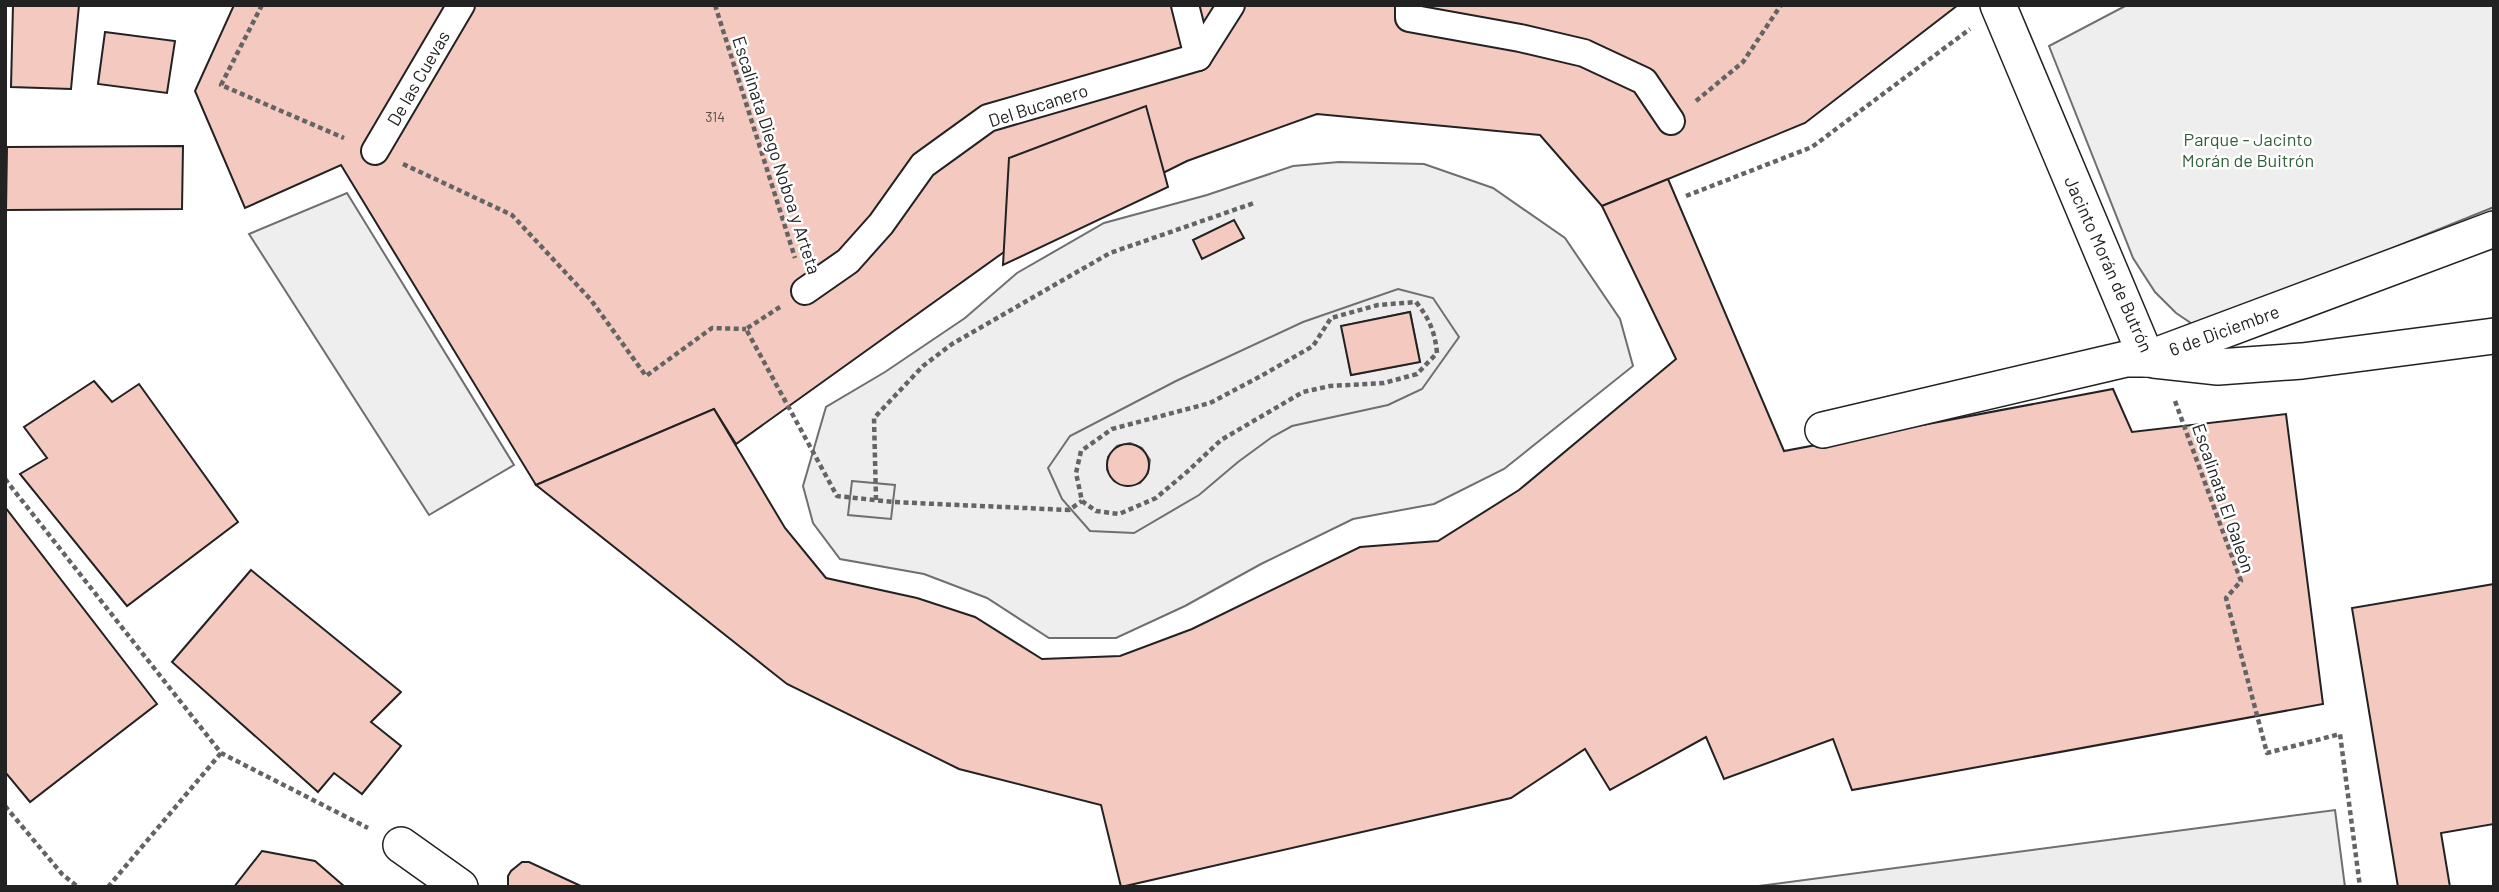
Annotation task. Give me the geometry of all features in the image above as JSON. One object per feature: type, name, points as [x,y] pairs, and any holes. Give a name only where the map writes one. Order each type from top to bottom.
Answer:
[{"type":"street","name":"De las Cuevas","points":[[375,151],[461,5]]},
{"type":"street","points":[[1185,5],[1198,57]]},
{"type":"street","points":[[1198,57],[1231,5]]},
{"type":"street","points":[[1409,5],[1409,18],[1520,38],[1584,53],[1644,81],[1671,121]]},
{"type":"street","name":"Jacinto Morán de Butrón","points":[[1999,6],[2147,359],[2218,368],[2302,361],[2494,336]]},
{"type":"street","name":"Del Bucanero","points":[[805,291],[848,261],[881,224],[923,165],[988,118],[1198,57]]},
{"type":"street","name":"6 de Diciembre","points":[[1823,430],[2126,359],[2147,359],[2494,229]]},
{"type":"street","points":[[401,845],[460,887]]},
{"type":"path","points":[[262,5],[221,85],[375,151],[512,215],[591,300],[646,376],[712,328],[746,329],[838,496],[893,502],[1069,510],[1082,501]]},
{"type":"path","name":"Escalinata Diego Noboa y Arteta","points":[[715,5],[805,291],[746,329]]},
{"type":"path","points":[[1671,121],[1743,62],[1781,5]]},
{"type":"path","points":[[1686,196],[1812,147],[1999,6]]},
{"type":"path","points":[[876,500],[874,418],[923,366],[952,344],[1110,253],[1254,203]]},
{"type":"path","points":[[1416,302],[1425,313],[1435,334],[1437,353],[1417,374],[1384,383],[1330,386],[1303,392],[1220,440],[1156,498],[1119,514],[1096,511],[1082,501],[1076,473],[1081,451],[1112,429],[1210,403],[1313,346],[1331,318],[1378,305],[1416,302]]},
{"type":"path","name":"Escalinata El Galeón","points":[[2147,359],[2178,406],[2241,581],[2226,598],[2267,753],[2340,734],[2360,887]]},
{"type":"path","points":[[5,479],[221,753],[401,845]]},
{"type":"path","points":[[108,887],[221,753]]},
{"type":"path","points":[[5,806],[62,874],[78,887]]},
{"type":"green space","name":"Parque - Jacinto Morán de Buitrón","points":[[2127,5],[2494,5],[2494,207],[2197,327],[2176,313],[2155,292],[2133,258],[2049,46]]},
{"type":"green space","points":[[1339,162],[1424,164],[1493,188],[1565,238],[1620,319],[1633,366],[1504,469],[1434,504],[1353,519],[1261,564],[1185,606],[1116,638],[1049,638],[987,598],[924,574],[840,559],[813,523],[803,486],[826,407],[885,372],[965,318],[1017,273],[1104,223],[1207,195],[1293,166]]},
{"type":"green space","points":[[347,193],[514,465],[429,515],[249,234]]},
{"type":"shaded area","points":[[1398,289],[1433,298],[1459,337],[1422,389],[1388,405],[1292,426],[1238,462],[1199,495],[1134,533],[1090,531],[1062,499],[1048,468],[1070,436],[1176,381],[1303,322]],"holes":[[[1410,312],[1420,362],[1351,375],[1342,326]],[[1130,443],[1142,448],[1150,460],[1148,473],[1140,483],[1127,486],[1114,481],[1107,470],[1108,457],[1117,446]]]},
{"type":"shaded area","points":[[852,481],[895,485],[891,519],[848,515]]},
{"type":"shaded area","points":[[2335,810],[2345,887],[1751,887]]},
{"type":"building","points":[[13,5],[79,5],[71,89],[11,87]]},
{"type":"building","points":[[234,5],[1958,5],[1805,123],[1602,206],[1540,135],[1317,114],[1187,161],[1004,252],[736,444],[714,409],[536,485],[341,165],[245,208],[195,91]]},
{"type":"building","points":[[105,32],[175,41],[167,93],[98,84]]},
{"type":"building","points":[[1146,106],[1168,187],[1003,265],[1009,158]]},
{"type":"building","points":[[183,146],[182,209],[6,210],[7,147]]},
{"type":"building","points":[[1668,179],[1784,451],[2113,389],[2132,432],[2286,414],[2323,704],[1852,790],[1833,739],[1724,779],[1706,737],[1610,790],[1585,749],[1511,798],[1121,887],[1101,805],[959,769],[787,684],[536,485],[714,409],[785,528],[826,578],[917,598],[975,617],[1042,659],[1120,656],[1192,629],[1360,547],[1438,541],[1519,490],[1676,359],[1602,206]]},
{"type":"building","points":[[1234,220],[1244,238],[1202,259],[1193,240]]},
{"type":"building","points":[[1410,312],[1420,362],[1351,375],[1341,326]]},
{"type":"building","points":[[94,381],[112,402],[139,384],[238,522],[127,606],[20,474],[47,458],[24,427]]},
{"type":"building","points":[[1128,444],[1143,450],[1149,465],[1143,480],[1128,486],[1113,480],[1107,465],[1113,450]]},
{"type":"building","points":[[5,507],[157,704],[30,802],[5,772]]},
{"type":"building","points":[[251,570],[401,692],[371,722],[401,746],[362,794],[334,773],[318,792],[172,662]]},
{"type":"building","points":[[2494,584],[2494,824],[2441,833],[2450,887],[2398,887],[2352,608]]},
{"type":"building","points":[[262,851],[315,861],[345,887],[234,887]]},
{"type":"building","points":[[522,862],[529,862],[583,887],[508,887],[508,876]]}]
